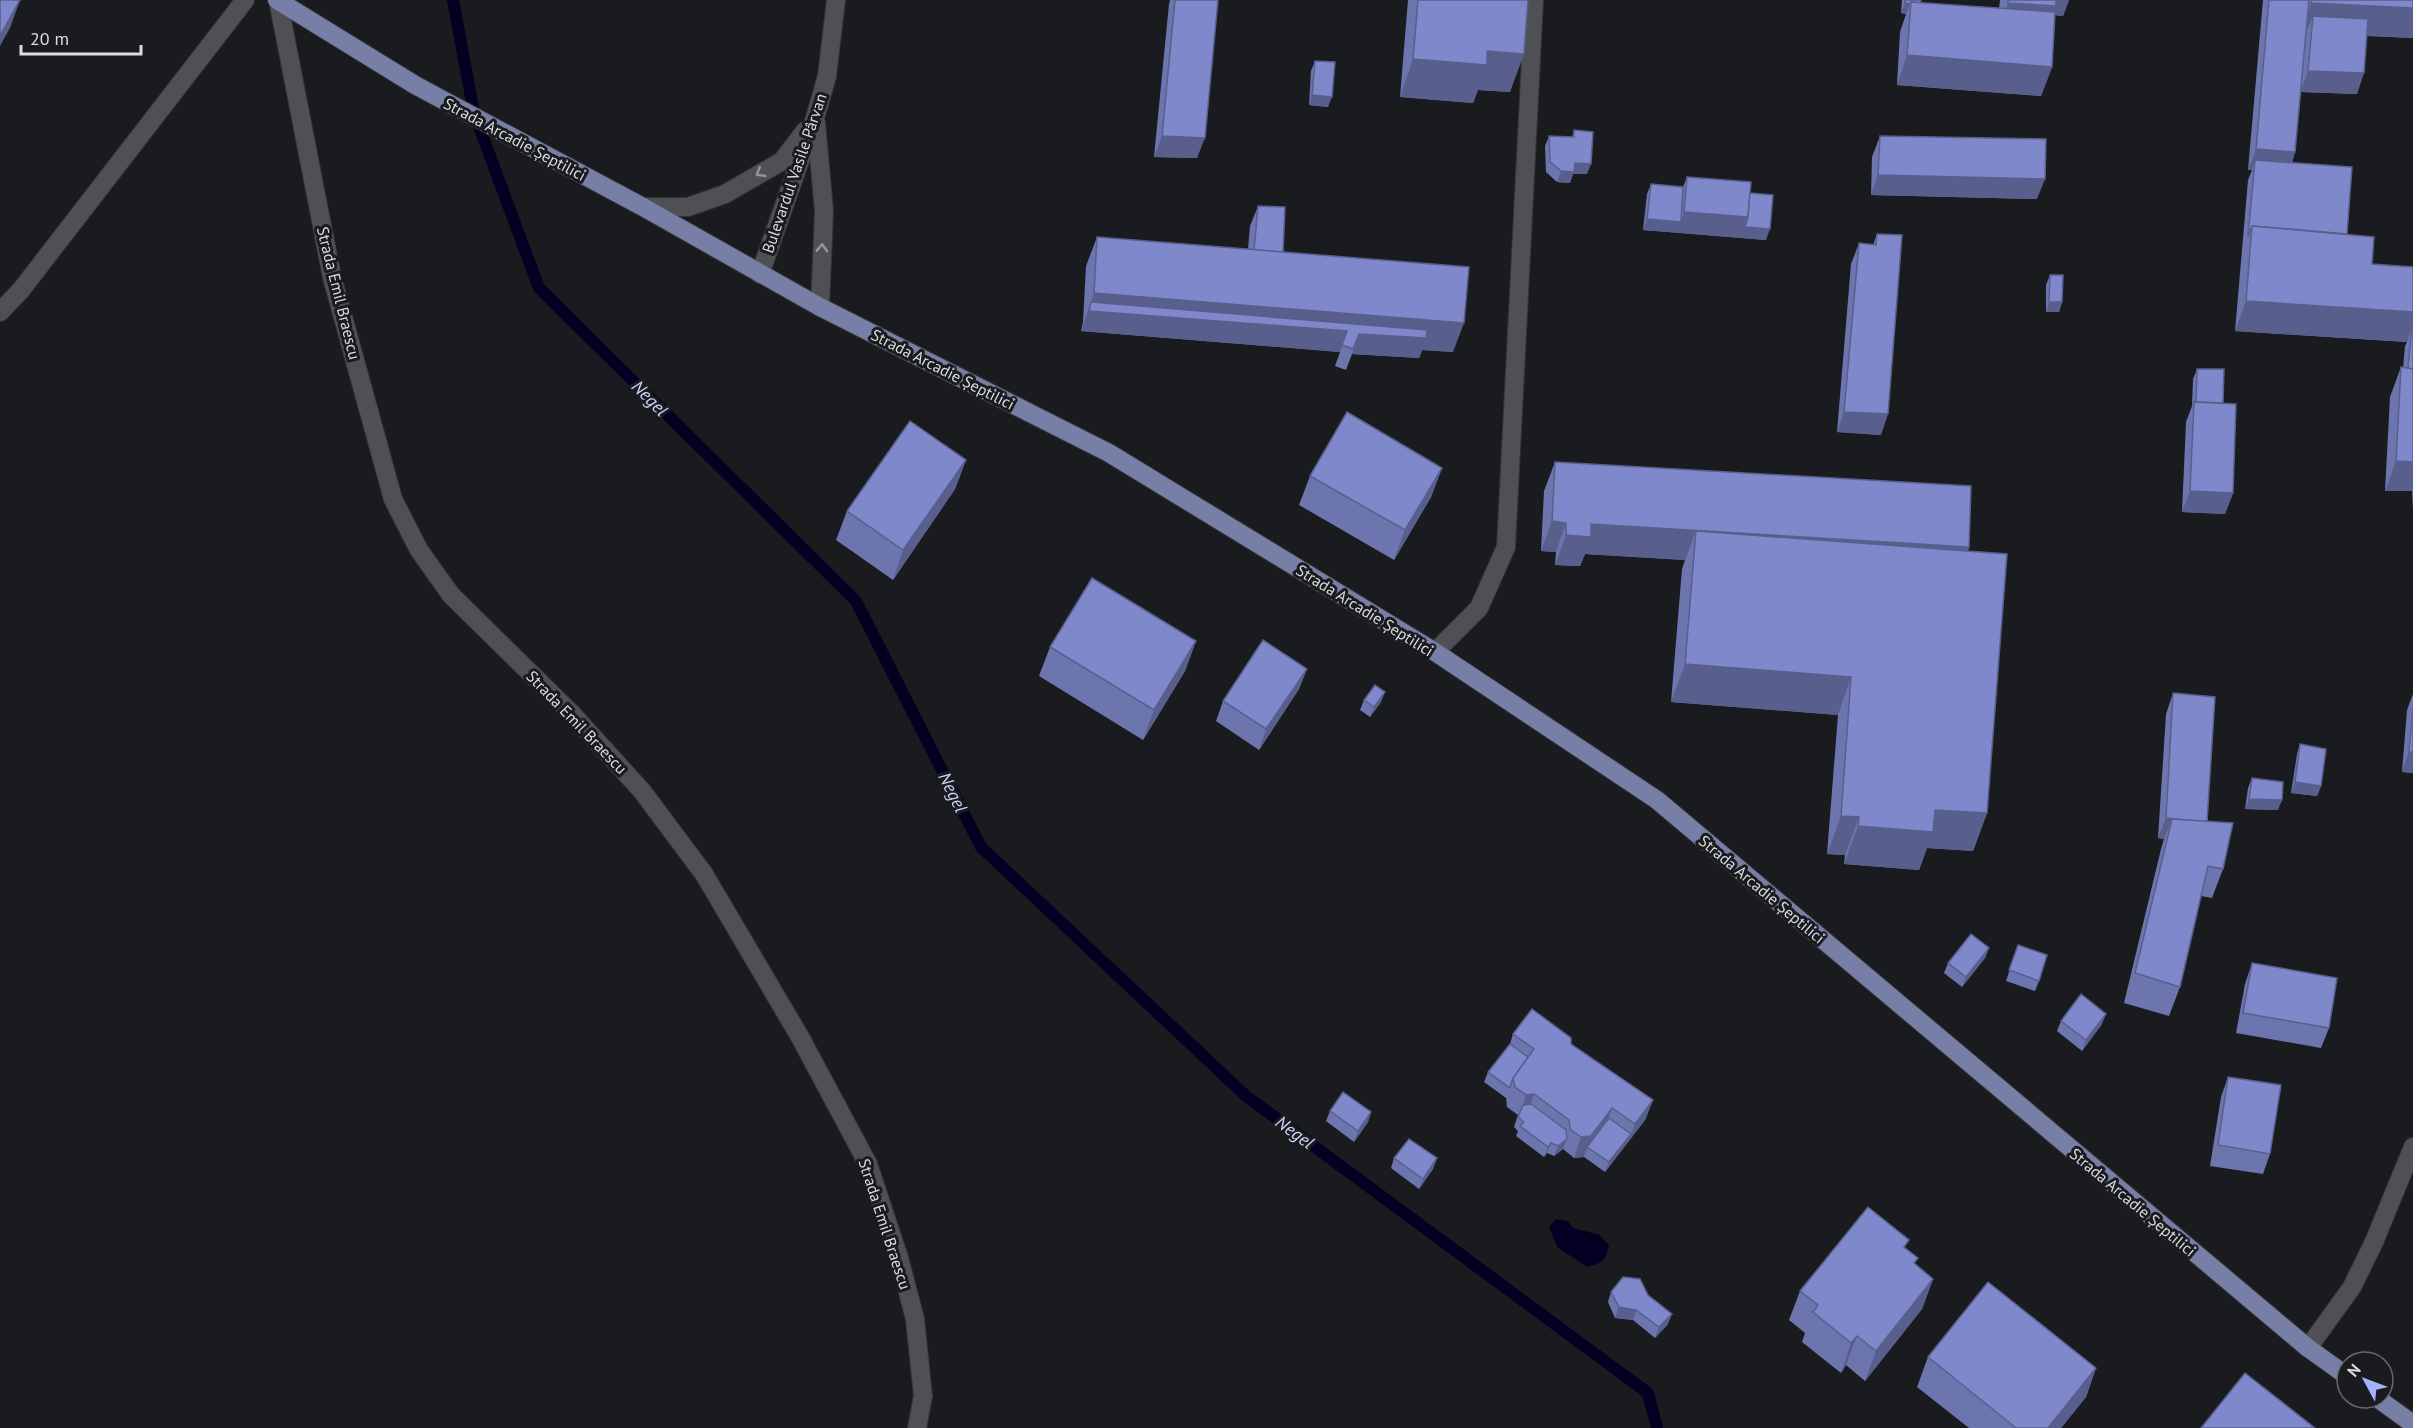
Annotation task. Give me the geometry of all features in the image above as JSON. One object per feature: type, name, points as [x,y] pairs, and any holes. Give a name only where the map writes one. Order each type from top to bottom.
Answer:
[{"type":"main road","name":"Strada Arcadie Șeptilici","points":[[277,0],[415,85],[643,207],[820,307],[1109,453],[1435,652],[1657,800],[2308,1348],[2335,1367]]},
{"type":"main road","points":[[2394,1410],[2413,1424]]},
{"type":"street","points":[[0,312],[21,290],[245,0]]},
{"type":"street","name":"Strada Emil Braescu","points":[[277,0],[332,277],[393,499],[419,550],[451,595],[572,714],[642,791],[704,874],[800,1037],[868,1164],[899,1258],[915,1318],[922,1396],[917,1428]]},
{"type":"street","name":"Bulevardul Vasile Pârvan","points":[[760,274],[815,118],[826,75],[836,0]]},
{"type":"street","points":[[1435,652],[1479,608],[1506,547],[1534,0]]},
{"type":"street","points":[[643,207],[688,207],[725,194],[782,161],[815,118]]},
{"type":"street","points":[[815,118],[824,211],[820,307]]},
{"type":"street","points":[[2308,1348],[2352,1287],[2374,1242],[2413,1147]]},
{"type":"water","points":[[1556,1219],[1568,1221],[1573,1228],[1600,1235],[1609,1246],[1604,1258],[1599,1263],[1587,1267],[1557,1247],[1549,1227]]},
{"type":"building","points":[[0,0],[20,0],[0,36]]},
{"type":"building","points":[[1175,0],[1218,0],[1205,138],[1162,136]]},
{"type":"building","points":[[1418,0],[1528,0],[1524,54],[1487,51],[1487,65],[1413,59]]},
{"type":"building","points":[[1905,0],[1921,0],[1920,3],[1911,2],[1911,4],[1905,3]]},
{"type":"building","points":[[2008,0],[2056,0],[2056,6],[2008,3]]},
{"type":"building","points":[[2269,0],[2309,0],[2295,152],[2256,149]]},
{"type":"building","points":[[2312,0],[2413,0],[2413,8],[2311,3]]},
{"type":"building","points":[[1911,2],[2055,12],[2052,67],[1907,55]]},
{"type":"building","points":[[2313,16],[2368,19],[2364,73],[2308,71]]},
{"type":"building","points":[[1315,61],[1335,62],[1332,97],[1312,95]]},
{"type":"building","points":[[1574,130],[1593,132],[1591,164],[1575,163],[1574,172],[1561,171],[1550,162],[1549,136],[1574,137]]},
{"type":"building","points":[[1880,136],[2046,139],[2045,179],[1878,175]]},
{"type":"building","points":[[2255,160],[2352,167],[2347,234],[2252,226],[2248,236]]},
{"type":"building","points":[[1687,177],[1751,182],[1748,217],[1684,212]]},
{"type":"building","points":[[1651,184],[1683,187],[1681,222],[1647,219]]},
{"type":"building","points":[[1750,193],[1773,195],[1770,229],[1745,227]]},
{"type":"building","points":[[1258,206],[1285,207],[1283,252],[1254,250]]},
{"type":"building","points":[[2252,226],[2374,237],[2372,264],[2413,267],[2413,312],[2246,301]]},
{"type":"building","points":[[1877,234],[1902,235],[1888,414],[1844,412],[1859,243],[1876,245]]},
{"type":"building","points":[[1097,237],[1469,267],[1464,323],[1094,293]]},
{"type":"building","points":[[2050,275],[2063,275],[2062,302],[2049,302]]},
{"type":"building","points":[[1091,302],[1427,330],[1426,338],[1359,334],[1353,349],[1342,345],[1347,331],[1089,311]]},
{"type":"building","points":[[2413,326],[2413,369],[2408,368]]},
{"type":"building","points":[[2401,367],[2413,369],[2413,462],[2396,461]]},
{"type":"building","points":[[2197,369],[2224,369],[2223,403],[2196,402]]},
{"type":"building","points":[[2194,402],[2236,404],[2233,493],[2190,491]]},
{"type":"building","points":[[1347,412],[1442,468],[1405,530],[1310,476]]},
{"type":"building","points":[[910,421],[966,460],[903,550],[847,511]]},
{"type":"building","points":[[1555,462],[1971,486],[1969,547],[1591,524],[1591,537],[1566,535],[1566,523],[1552,521]]},
{"type":"building","points":[[1696,531],[2007,554],[1987,813],[1935,810],[1933,832],[1858,826],[1859,817],[1841,816],[1851,677],[1685,664]]},
{"type":"building","points":[[1092,578],[1196,641],[1154,710],[1050,647]]},
{"type":"building","points":[[1263,640],[1307,669],[1266,729],[1223,701]]},
{"type":"building","points":[[1375,685],[1385,692],[1374,707],[1364,700]]},
{"type":"building","points":[[2173,693],[2215,697],[2207,822],[2166,818]]},
{"type":"building","points":[[2413,708],[2413,752],[2409,752]]},
{"type":"building","points":[[2300,744],[2326,749],[2321,786],[2295,782]]},
{"type":"building","points":[[2252,778],[2283,782],[2282,800],[2249,799]]},
{"type":"building","points":[[2172,819],[2233,823],[2223,869],[2208,866],[2180,987],[2135,973]]},
{"type":"building","points":[[1971,934],[1989,948],[1966,977],[1948,963]]},
{"type":"building","points":[[2018,945],[2047,955],[2039,981],[2009,970]]},
{"type":"building","points":[[2252,963],[2337,978],[2329,1028],[2243,1013]]},
{"type":"building","points":[[2081,994],[2106,1014],[2086,1040],[2061,1021]]},
{"type":"building","points":[[1532,1009],[1571,1038],[1571,1044],[1653,1100],[1635,1124],[1612,1108],[1591,1136],[1581,1137],[1570,1129],[1569,1120],[1534,1094],[1526,1095],[1515,1087],[1513,1078],[1534,1049],[1513,1034]]},
{"type":"building","points":[[1510,1044],[1528,1057],[1513,1078],[1510,1088],[1488,1072]]},
{"type":"building","points":[[2228,1077],[2281,1085],[2270,1154],[2218,1145]]},
{"type":"building","points":[[1343,1092],[1371,1112],[1358,1131],[1330,1111]]},
{"type":"building","points":[[1531,1104],[1566,1130],[1567,1139],[1558,1146],[1551,1143],[1548,1147],[1520,1126],[1524,1122],[1518,1117],[1523,1105]]},
{"type":"building","points":[[1609,1118],[1631,1134],[1609,1162],[1587,1147]]},
{"type":"building","points":[[1409,1139],[1437,1158],[1423,1179],[1394,1158]]},
{"type":"building","points":[[1868,1207],[1909,1240],[1904,1247],[1918,1258],[1914,1263],[1933,1279],[1876,1351],[1857,1336],[1851,1343],[1813,1312],[1818,1305],[1800,1291]]},
{"type":"building","points":[[1623,1277],[1640,1279],[1648,1295],[1672,1314],[1659,1327],[1636,1310],[1619,1307],[1611,1292]]},
{"type":"building","points":[[1988,1282],[2096,1368],[2048,1428],[2016,1428],[1928,1357]]},
{"type":"building","points":[[2245,1373],[2315,1428],[2201,1428]]},
{"type":"waterway","name":"Negel","points":[[453,0],[474,113],[539,288],[856,601],[981,847],[1246,1096],[1648,1393],[1657,1428]]}]
